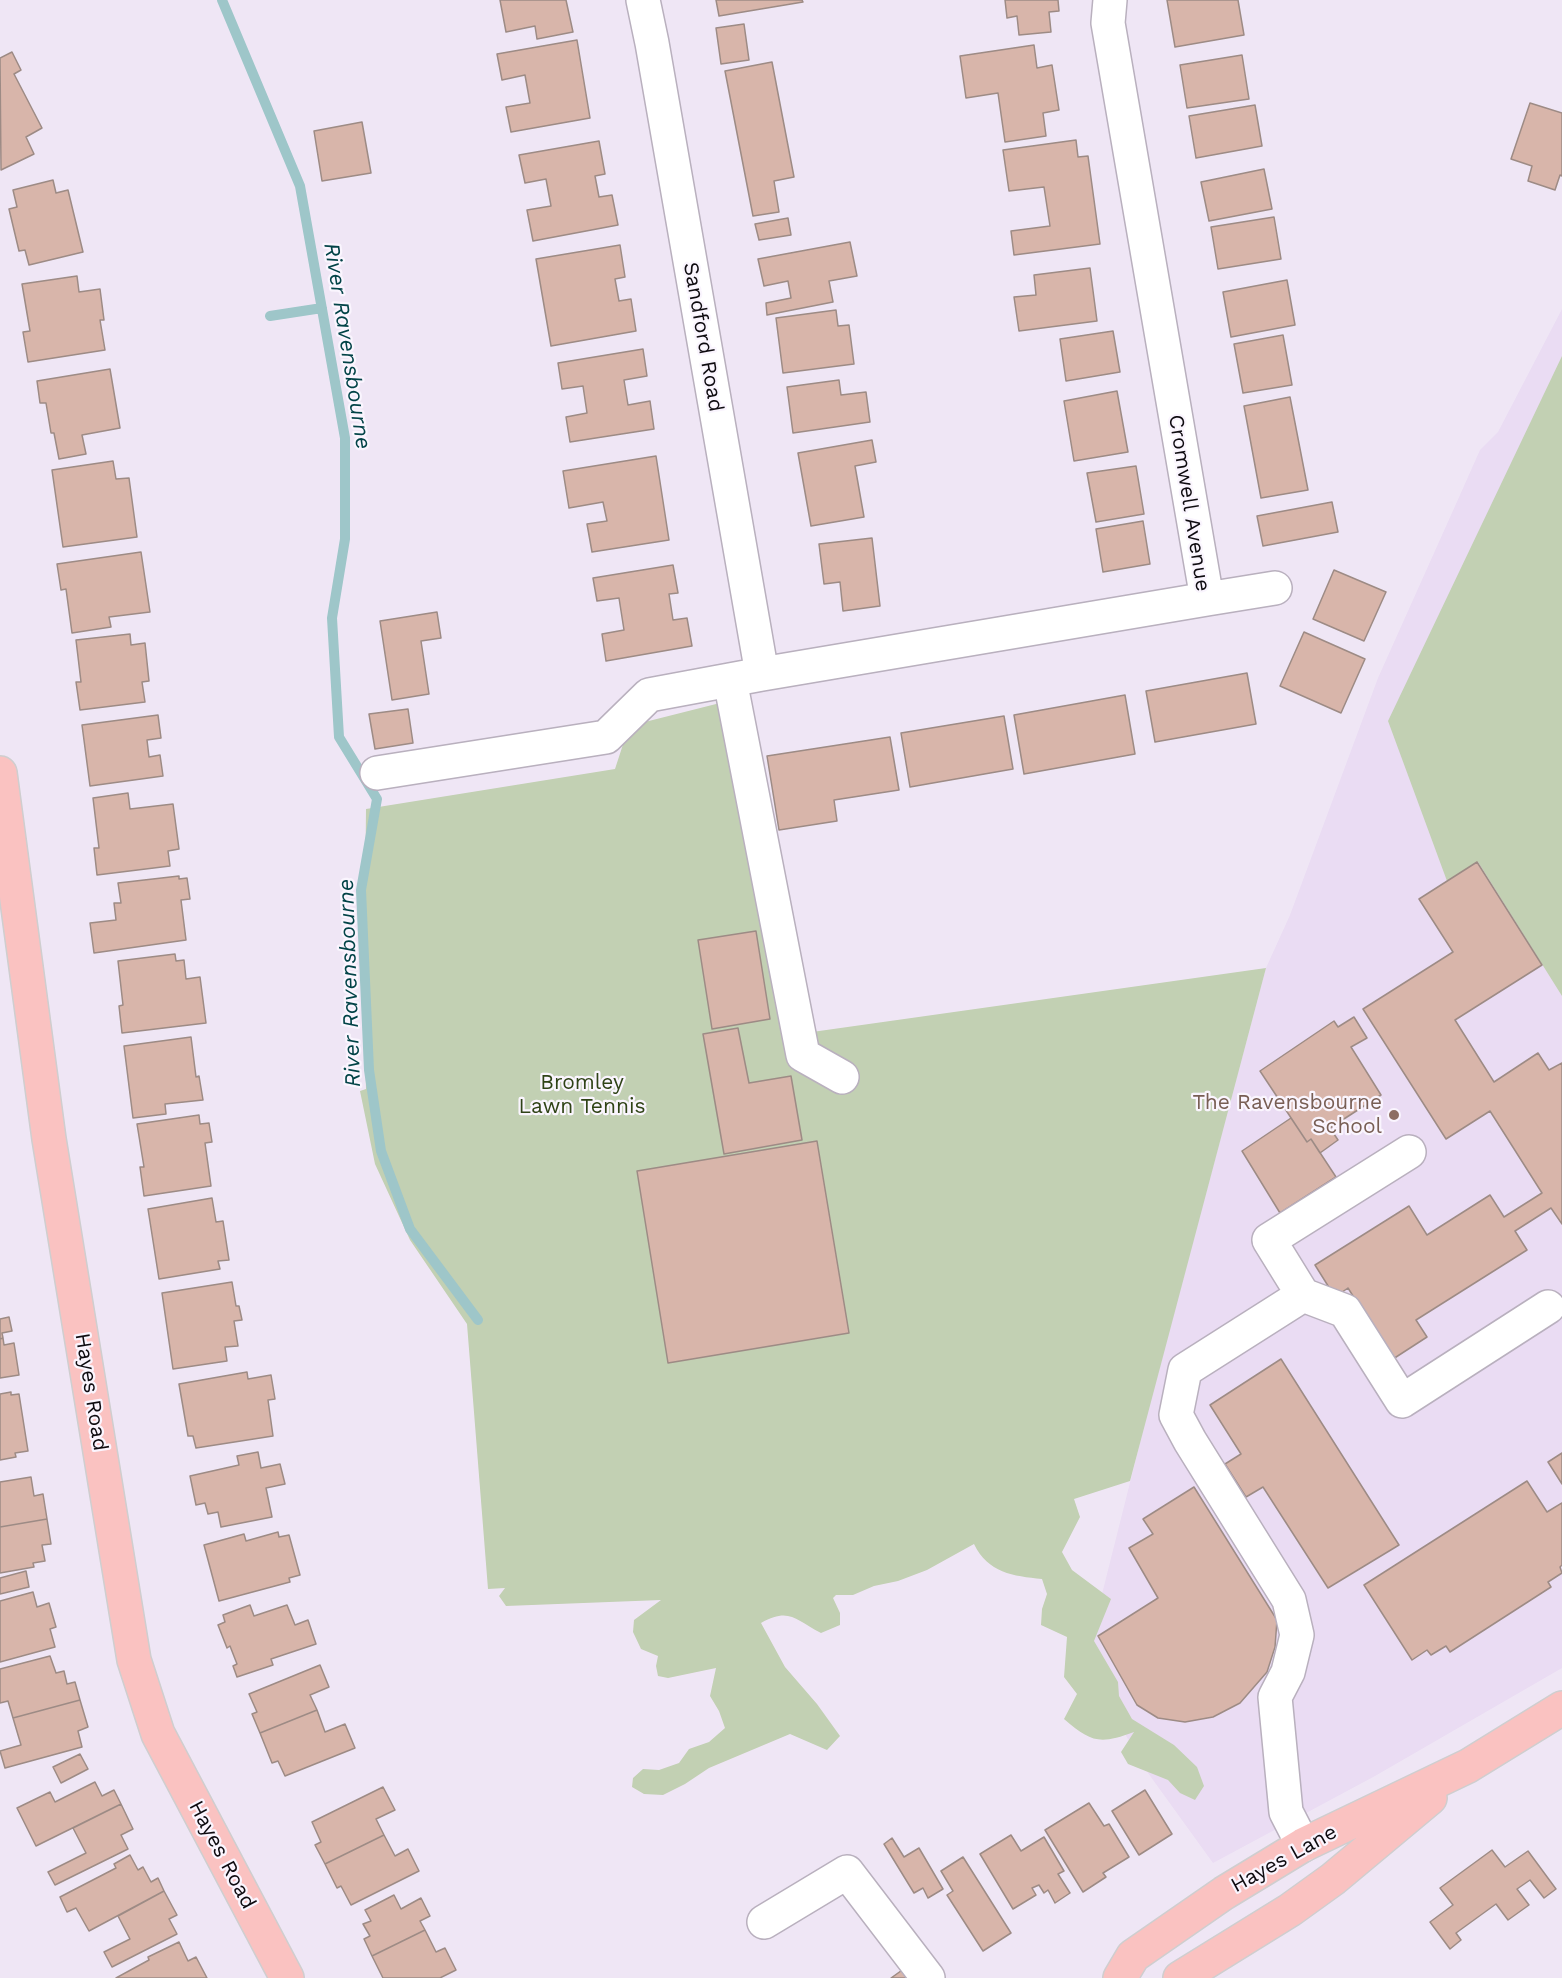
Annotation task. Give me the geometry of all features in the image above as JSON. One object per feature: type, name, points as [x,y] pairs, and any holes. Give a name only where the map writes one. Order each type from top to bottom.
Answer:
[{"type":"main road","name":"Hayes Road","points":[[0,772],[49,1138],[134,1660],[158,1734],[287,1978]]},
{"type":"main road","name":"Hayes Lane","points":[[1120,1978],[1133,1956],[1224,1893],[1303,1845],[1468,1766],[1562,1708]]},
{"type":"main road","name":"Hayes Lane","points":[[1179,1978],[1290,1910],[1333,1879],[1468,1766]]},
{"type":"street","name":"Sandford Road","points":[[643,0],[762,674]]},
{"type":"street","name":"Cromwell Avenue","points":[[377,773],[606,737],[650,695],[1207,599],[1108,23],[1110,0]]},
{"type":"street","points":[[1207,599],[1275,588]]},
{"type":"street","points":[[730,681],[803,1055],[842,1077]]},
{"type":"street","points":[[1409,1152],[1269,1240],[1304,1295],[1345,1311],[1402,1401],[1548,1307]]},
{"type":"street","points":[[1303,1845],[1286,1812],[1275,1697],[1288,1672],[1297,1635],[1289,1600],[1176,1415],[1185,1370],[1304,1295]]},
{"type":"street","points":[[764,1922],[847,1872],[928,1978]]},
{"type":"shaded area","name":"The Ravensbourne School","points":[[1562,309],[1562,1668],[1375,1776],[1213,1863],[1148,1773],[1092,1678],[1087,1661],[1101,1598],[1148,1411],[1266,968],[1290,915],[1378,678],[1480,450],[1498,432]]},
{"type":"green space","points":[[1562,356],[1562,996],[1478,862],[1447,881],[1388,721]]},
{"type":"green space","name":"Bromley Lawn Tennis","points":[[724,702],[805,1033],[1266,968],[1130,1481],[1074,1499],[1080,1517],[1062,1552],[1072,1570],[1111,1599],[1094,1641],[1118,1682],[1119,1696],[1132,1719],[1174,1745],[1197,1767],[1204,1786],[1195,1800],[1180,1793],[1168,1780],[1128,1764],[1121,1752],[1134,1732],[1112,1739],[1096,1739],[1081,1733],[1064,1719],[1077,1694],[1064,1677],[1067,1637],[1041,1625],[1042,1609],[1047,1594],[1042,1579],[1011,1574],[994,1567],[986,1561],[974,1544],[927,1570],[898,1581],[874,1586],[853,1595],[836,1595],[833,1598],[840,1613],[840,1625],[821,1633],[786,1616],[771,1618],[761,1623],[785,1667],[817,1704],[840,1736],[827,1750],[790,1734],[709,1768],[663,1795],[644,1794],[632,1787],[633,1778],[643,1769],[659,1770],[679,1763],[689,1749],[709,1742],[725,1728],[710,1696],[716,1668],[668,1678],[658,1676],[656,1666],[658,1656],[641,1649],[633,1632],[634,1620],[661,1600],[506,1606],[499,1596],[505,1588],[488,1589],[467,1324],[410,1240],[375,1164],[360,1091],[366,1089],[364,1007],[366,809],[615,769],[629,726]]},
{"type":"building","points":[[500,0],[566,0],[573,32],[537,39],[535,26],[506,32]]},
{"type":"building","points":[[716,0],[802,0],[803,2],[719,16]]},
{"type":"building","points":[[1005,0],[1058,0],[1059,11],[1049,12],[1051,32],[1019,35],[1017,16],[1007,18]]},
{"type":"building","points":[[1167,0],[1238,0],[1244,35],[1175,47]]},
{"type":"building","points":[[744,24],[749,60],[721,64],[716,28]]},
{"type":"building","points":[[577,40],[590,118],[511,132],[506,107],[530,103],[525,75],[502,80],[497,54]]},
{"type":"building","points":[[1034,45],[1037,68],[1052,65],[1059,110],[1043,113],[1046,136],[1005,142],[998,93],[966,98],[960,56]]},
{"type":"building","points":[[12,52],[21,70],[14,74],[42,128],[26,137],[34,154],[1,170],[0,58]]},
{"type":"building","points":[[1242,55],[1249,99],[1187,108],[1180,65]]},
{"type":"building","points":[[772,62],[794,177],[774,181],[779,212],[753,216],[725,71]]},
{"type":"building","points":[[1530,103],[1562,113],[1562,176],[1560,175],[1555,190],[1528,181],[1532,166],[1511,159]]},
{"type":"building","points":[[1255,105],[1262,146],[1196,158],[1189,116]]},
{"type":"building","points":[[362,122],[371,173],[322,181],[314,131]]},
{"type":"building","points":[[1076,140],[1078,157],[1088,156],[1100,244],[1014,255],[1011,231],[1050,226],[1044,187],[1009,191],[1003,150]]},
{"type":"building","points":[[599,141],[605,174],[595,176],[599,197],[612,195],[618,225],[533,241],[527,210],[551,206],[546,179],[525,183],[519,155]]},
{"type":"building","points":[[1264,169],[1272,209],[1209,221],[1201,182]]},
{"type":"building","points":[[53,180],[56,193],[68,190],[83,252],[29,265],[25,250],[19,251],[9,209],[17,207],[13,190]]},
{"type":"building","points":[[1274,217],[1281,259],[1218,269],[1211,227]]},
{"type":"building","points":[[788,218],[791,235],[759,240],[755,224]]},
{"type":"building","points":[[850,242],[857,276],[829,281],[833,302],[767,315],[766,303],[791,298],[788,281],[764,286],[758,259]]},
{"type":"building","points":[[620,245],[625,277],[615,279],[619,301],[631,299],[636,331],[551,346],[536,259]]},
{"type":"building","points":[[1090,268],[1097,321],[1019,331],[1014,297],[1036,295],[1034,275]]},
{"type":"building","points":[[77,276],[79,292],[100,289],[104,320],[100,320],[105,350],[28,362],[23,332],[30,331],[22,284]]},
{"type":"building","points":[[1287,280],[1295,325],[1231,337],[1223,292]]},
{"type":"building","points":[[836,310],[838,326],[849,325],[854,364],[783,373],[776,318]]},
{"type":"building","points":[[1113,331],[1120,372],[1066,381],[1060,339]]},
{"type":"building","points":[[1283,335],[1292,385],[1243,393],[1234,344]]},
{"type":"building","points":[[643,349],[647,376],[624,380],[628,405],[650,401],[654,429],[570,442],[566,417],[587,413],[583,386],[562,389],[558,363]]},
{"type":"building","points":[[110,369],[120,428],[82,435],[86,454],[59,459],[54,433],[51,433],[46,403],[40,403],[37,381]]},
{"type":"building","points":[[839,380],[841,395],[866,392],[870,422],[793,433],[787,387]]},
{"type":"building","points":[[1117,391],[1128,452],[1074,461],[1064,401]]},
{"type":"building","points":[[1290,397],[1308,490],[1261,498],[1244,406]]},
{"type":"building","points":[[872,440],[876,462],[855,466],[864,517],[811,526],[798,453]]},
{"type":"building","points":[[656,456],[669,540],[592,552],[587,524],[607,521],[603,502],[569,508],[563,471]]},
{"type":"building","points":[[113,461],[116,479],[129,478],[137,537],[63,547],[52,470]]},
{"type":"building","points":[[1136,466],[1144,514],[1096,522],[1087,473]]},
{"type":"building","points":[[1332,502],[1338,532],[1263,546],[1257,516]]},
{"type":"building","points":[[1143,521],[1150,564],[1103,572],[1096,529]]},
{"type":"building","points":[[872,538],[880,606],[843,611],[840,582],[824,584],[819,544]]},
{"type":"building","points":[[141,552],[150,612],[109,617],[111,627],[72,633],[66,589],[61,590],[57,564]]},
{"type":"building","points":[[673,565],[678,593],[669,594],[673,620],[687,618],[692,646],[606,661],[602,634],[624,630],[619,598],[597,601],[593,578]]},
{"type":"building","points":[[1334,570],[1386,592],[1364,641],[1313,619]]},
{"type":"building","points":[[437,612],[441,638],[421,641],[429,694],[392,700],[380,621]]},
{"type":"building","points":[[1304,632],[1365,659],[1341,713],[1280,686]]},
{"type":"building","points":[[130,634],[131,645],[145,643],[149,681],[142,682],[145,702],[80,710],[76,682],[81,682],[76,640]]},
{"type":"building","points":[[1247,673],[1256,724],[1155,742],[1146,691]]},
{"type":"building","points":[[1125,695],[1135,754],[1024,774],[1014,715]]},
{"type":"building","points":[[408,709],[413,743],[375,749],[369,714]]},
{"type":"building","points":[[158,715],[161,738],[147,740],[149,757],[160,755],[163,776],[90,786],[82,725]]},
{"type":"building","points":[[1004,716],[1013,769],[910,787],[901,733]]},
{"type":"building","points":[[890,737],[899,790],[834,800],[837,821],[779,830],[767,756]]},
{"type":"building","points":[[128,793],[130,809],[173,804],[179,849],[168,851],[170,866],[97,875],[94,848],[99,848],[93,798]]},
{"type":"building","points":[[1477,862],[1542,965],[1455,1020],[1494,1082],[1538,1053],[1549,1070],[1562,1063],[1562,1224],[1551,1208],[1515,1231],[1527,1250],[1416,1320],[1427,1337],[1393,1359],[1348,1288],[1335,1297],[1315,1265],[1409,1206],[1427,1235],[1490,1195],[1504,1217],[1542,1193],[1490,1111],[1446,1139],[1363,1009],[1453,952],[1419,899]]},
{"type":"building","points":[[179,876],[179,879],[187,878],[190,899],[181,900],[186,940],[94,953],[90,923],[116,920],[114,903],[121,903],[118,883]]},
{"type":"building","points":[[756,931],[770,1019],[712,1029],[698,940]]},
{"type":"building","points":[[175,954],[176,961],[184,960],[186,979],[200,977],[206,1023],[122,1033],[119,1006],[123,1005],[118,961]]},
{"type":"building","points":[[1354,1017],[1367,1038],[1351,1047],[1381,1095],[1330,1128],[1338,1140],[1320,1153],[1311,1139],[1307,1142],[1260,1071],[1334,1021],[1338,1027]]},
{"type":"building","points":[[738,1028],[749,1083],[791,1076],[802,1140],[724,1154],[703,1034]]},
{"type":"building","points":[[191,1037],[196,1077],[199,1076],[203,1100],[165,1104],[166,1114],[133,1118],[124,1046]]},
{"type":"building","points":[[199,1115],[200,1124],[209,1123],[212,1142],[205,1143],[211,1186],[144,1196],[140,1167],[144,1167],[137,1124]]},
{"type":"building","points":[[1291,1118],[1307,1142],[1311,1139],[1336,1177],[1280,1213],[1242,1151]]},
{"type":"building","points":[[817,1141],[849,1333],[668,1363],[637,1171]]},
{"type":"building","points":[[212,1198],[216,1222],[223,1221],[229,1260],[218,1261],[220,1269],[159,1279],[148,1209]]},
{"type":"building","points":[[232,1282],[236,1306],[239,1306],[242,1320],[234,1321],[238,1346],[225,1347],[227,1361],[173,1369],[162,1293]]},
{"type":"building","points":[[9,1317],[12,1331],[2,1333],[3,1338],[0,1339],[0,1319]]},
{"type":"building","points":[[3,1338],[4,1345],[14,1343],[19,1375],[0,1378],[0,1339]]},
{"type":"building","points":[[1281,1359],[1399,1545],[1328,1588],[1263,1487],[1246,1497],[1225,1464],[1241,1454],[1210,1405]]},
{"type":"building","points":[[247,1372],[248,1379],[271,1375],[275,1399],[268,1400],[273,1436],[196,1448],[193,1436],[188,1436],[179,1384]]},
{"type":"building","points":[[11,1392],[11,1395],[19,1394],[28,1451],[15,1453],[16,1457],[0,1460],[0,1394]]},
{"type":"building","points":[[258,1452],[261,1468],[280,1464],[285,1484],[266,1488],[272,1517],[221,1527],[218,1512],[208,1514],[205,1503],[196,1505],[190,1476],[239,1465],[237,1456]]},
{"type":"building","points":[[1562,1453],[1562,1484],[1548,1462]]},
{"type":"building","points":[[31,1477],[34,1496],[43,1494],[47,1519],[0,1527],[0,1482]]},
{"type":"building","points":[[1527,1481],[1547,1512],[1562,1503],[1562,1565],[1560,1567],[1562,1573],[1548,1582],[1551,1587],[1450,1652],[1446,1646],[1431,1655],[1427,1650],[1412,1660],[1364,1585]]},
{"type":"building","points":[[1194,1487],[1277,1620],[1275,1647],[1267,1672],[1240,1703],[1213,1717],[1185,1722],[1158,1718],[1137,1705],[1098,1636],[1158,1598],[1129,1548],[1153,1534],[1143,1519]]},
{"type":"building","points":[[47,1519],[51,1544],[42,1545],[45,1561],[33,1563],[34,1567],[0,1573],[0,1527]]},
{"type":"building","points":[[278,1532],[279,1537],[289,1535],[300,1575],[289,1578],[290,1582],[219,1601],[204,1545],[244,1534],[246,1541]]},
{"type":"building","points":[[26,1571],[29,1587],[0,1594],[0,1578]]},
{"type":"building","points":[[33,1592],[37,1607],[49,1603],[56,1627],[50,1629],[55,1647],[0,1662],[0,1601]]},
{"type":"building","points":[[250,1605],[254,1616],[287,1605],[295,1625],[308,1620],[316,1644],[271,1659],[273,1665],[237,1677],[233,1666],[237,1664],[230,1646],[227,1648],[218,1625],[225,1622],[223,1615]]},
{"type":"building","points":[[50,1656],[56,1673],[64,1671],[67,1684],[75,1682],[80,1700],[13,1718],[8,1701],[0,1703],[0,1669]]},
{"type":"building","points":[[320,1665],[329,1687],[310,1695],[317,1710],[260,1733],[252,1714],[257,1712],[249,1694]]},
{"type":"building","points":[[80,1700],[88,1727],[78,1731],[82,1747],[5,1768],[0,1751],[21,1745],[13,1718]]},
{"type":"building","points":[[317,1710],[325,1732],[345,1724],[355,1748],[285,1776],[278,1761],[272,1763],[260,1733]]},
{"type":"building","points":[[80,1754],[88,1769],[61,1783],[53,1767]]},
{"type":"building","points":[[95,1782],[102,1796],[114,1790],[121,1804],[36,1846],[17,1808],[50,1792],[55,1802]]},
{"type":"building","points":[[383,1787],[395,1810],[376,1819],[384,1835],[325,1864],[315,1845],[321,1842],[312,1822]]},
{"type":"building","points":[[1145,1790],[1172,1834],[1139,1855],[1112,1811]]},
{"type":"building","points":[[1089,1803],[1104,1826],[1109,1824],[1129,1857],[1103,1873],[1106,1877],[1083,1892],[1045,1830]]},
{"type":"building","points":[[121,1804],[133,1829],[121,1835],[128,1849],[55,1885],[48,1872],[86,1853],[73,1828]]},
{"type":"building","points":[[384,1835],[395,1856],[408,1849],[419,1871],[351,1905],[341,1886],[337,1888],[325,1864]]},
{"type":"building","points":[[1011,1835],[1021,1851],[1044,1837],[1064,1871],[1058,1874],[1070,1893],[1055,1903],[1048,1890],[1044,1893],[1039,1885],[1032,1888],[1036,1895],[1013,1909],[980,1854]]},
{"type":"building","points":[[892,1838],[904,1857],[919,1848],[943,1889],[928,1898],[923,1888],[914,1893],[884,1844]]},
{"type":"building","points":[[1492,1850],[1505,1867],[1528,1851],[1556,1889],[1544,1898],[1530,1880],[1517,1889],[1529,1905],[1508,1920],[1496,1904],[1456,1933],[1461,1940],[1450,1949],[1430,1922],[1453,1905],[1440,1888]]},
{"type":"building","points":[[130,1855],[138,1870],[143,1867],[151,1882],[158,1878],[164,1891],[89,1931],[76,1908],[67,1912],[60,1897],[116,1868],[114,1864]]},
{"type":"building","points":[[963,1857],[1011,1933],[983,1951],[947,1895],[953,1891],[941,1871]]},
{"type":"building","points":[[164,1891],[177,1915],[169,1919],[177,1934],[112,1967],[104,1952],[130,1939],[118,1916]]},
{"type":"building","points":[[394,1895],[401,1909],[421,1898],[430,1916],[420,1921],[425,1930],[372,1956],[364,1939],[370,1936],[363,1924],[371,1921],[365,1910]]},
{"type":"building","points":[[425,1930],[436,1952],[445,1948],[456,1970],[440,1978],[383,1978],[372,1956]]},
{"type":"building","points":[[179,1942],[188,1961],[196,1957],[207,1978],[116,1978],[149,1960],[148,1957]]},
{"type":"building","points":[[905,1968],[913,1978],[891,1978]]},
{"type":"waterway","name":"River Ravensbourne","points":[[222,0],[300,186],[345,438],[345,539],[332,618],[339,737],[377,799],[361,890],[369,1070],[381,1151],[410,1229],[478,1320]]},
{"type":"waterway","points":[[270,316],[322,308]]},
{"type":"place","name":"The Ravensbourne School","points":[[1394,1115]]}]
